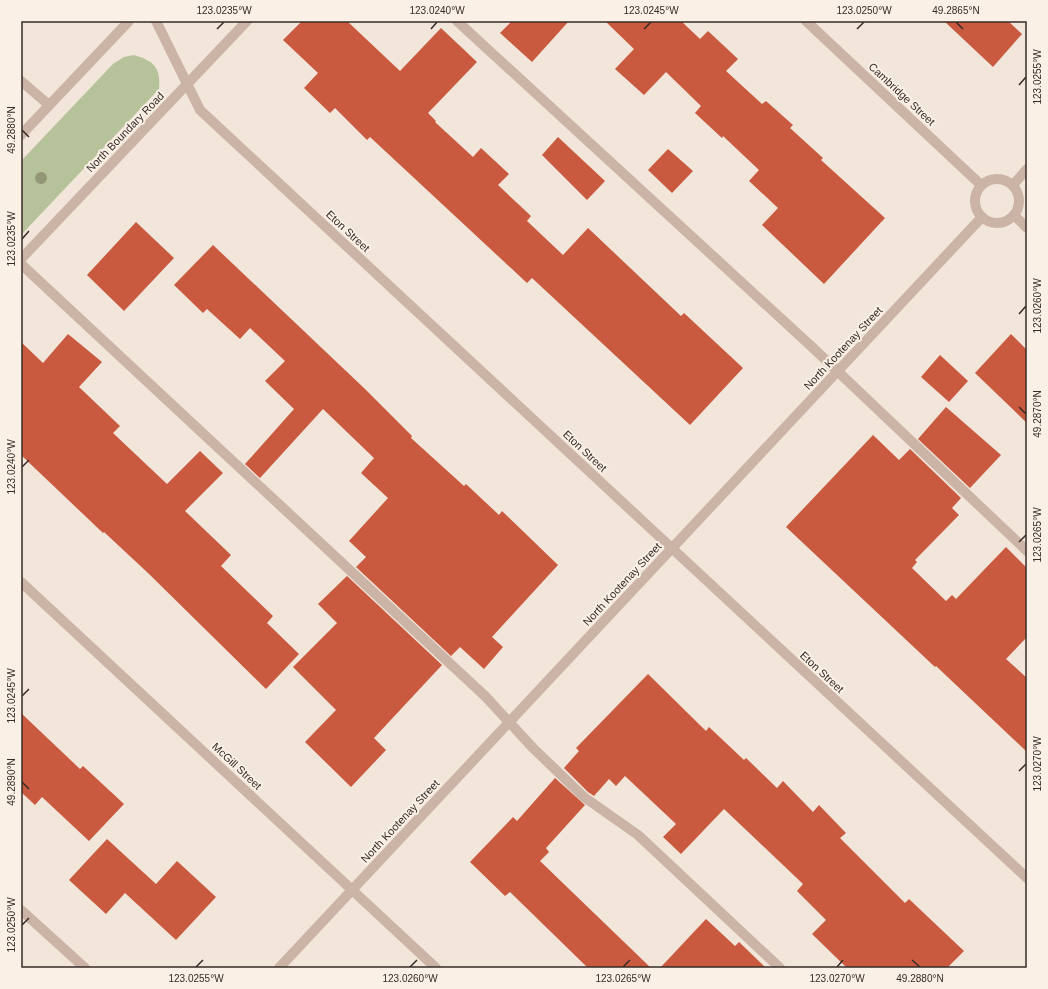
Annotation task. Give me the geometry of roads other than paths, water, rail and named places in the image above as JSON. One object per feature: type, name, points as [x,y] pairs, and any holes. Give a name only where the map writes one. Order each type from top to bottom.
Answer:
[{"type":"street","points":[[21,135],[129,21]]},
{"type":"street","name":"Eton Street","points":[[156,21],[200,110],[1027,878]]},
{"type":"street","name":"North Boundary Road","points":[[21,259],[247,21]]},
{"type":"street","points":[[457,21],[838,371],[1027,551]]},
{"type":"street","name":"Cambridge Street","points":[[806,21],[981,185]]},
{"type":"street","points":[[21,81],[49,105]]},
{"type":"street","points":[[1013,184],[1027,169]]},
{"type":"street","points":[[997,178],[1006,180],[1013,184],[1018,191],[1020,200],[1019,208],[1014,216],[1007,221],[998,223],[989,222],[982,217],[977,210],[975,201],[976,192],[981,185],[989,180],[997,178]]},
{"type":"street","points":[[1014,216],[1027,228]]},
{"type":"street","name":"North Kootenay Street","points":[[279,968],[982,217]]},
{"type":"street","points":[[21,264],[480,692],[584,797],[638,835],[780,968]]},
{"type":"street","name":"McGill Street","points":[[21,582],[436,968]]},
{"type":"street","points":[[21,910],[85,968]]}]
